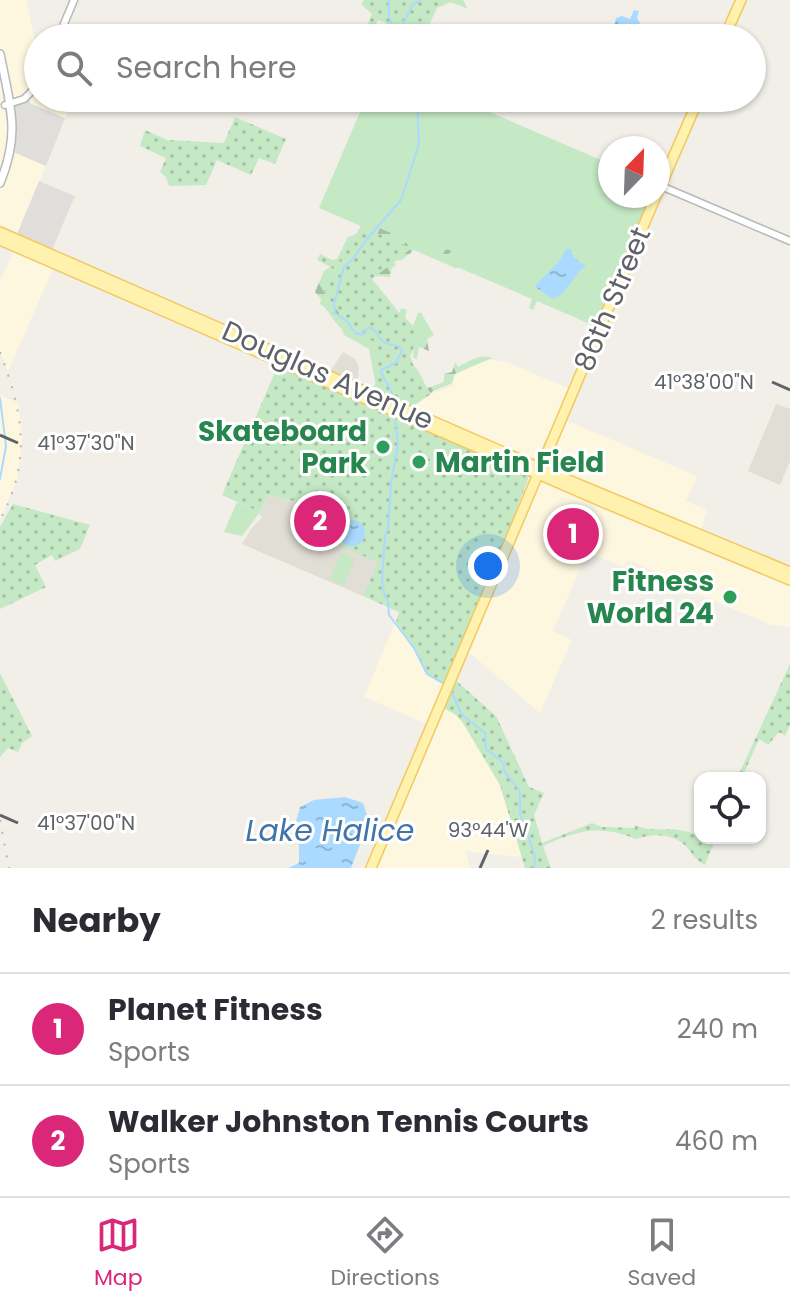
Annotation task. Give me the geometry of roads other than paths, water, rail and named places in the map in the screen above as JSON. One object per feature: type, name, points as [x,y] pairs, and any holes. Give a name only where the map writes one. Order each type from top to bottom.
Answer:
[{"type":"main road","points":[[730,24],[741,0]]},
{"type":"main road","points":[[0,54],[12,147],[0,183]]},
{"type":"main road","points":[[0,78],[7,104],[9,141],[0,173]]},
{"type":"main road","name":"86th Street","points":[[670,164],[693,112]]},
{"type":"main road","name":"86th Street","points":[[371,868],[651,208]]},
{"type":"main road","name":"Douglas Avenue","points":[[0,232],[605,503],[790,580]]},
{"type":"main road","name":"Douglas Avenue","points":[[0,240],[538,471],[790,572]]},
{"type":"main road","points":[[605,503],[609,499],[624,503]]},
{"type":"street","points":[[64,24],[74,0]]},
{"type":"street","points":[[7,104],[24,99]]},
{"type":"street","points":[[670,196],[790,241]]},
{"type":"water","points":[[634,10],[639,11],[637,18],[640,24],[615,24],[616,18],[622,16],[630,19]]},
{"type":"water","points":[[566,249],[571,249],[574,258],[586,266],[563,293],[553,299],[535,287]]},
{"type":"water","points":[[352,520],[362,523],[365,533],[362,543],[352,546],[342,543],[339,533],[342,523]]},
{"type":"water","name":"Lake Halice","points":[[345,797],[363,803],[369,821],[351,868],[288,868],[299,863],[299,846],[294,829],[300,807],[314,800]]},
{"type":"waterway","points":[[389,0],[392,24]]},
{"type":"waterway","points":[[403,24],[412,5],[421,0]]},
{"type":"waterway","points":[[393,400],[381,370],[396,363],[402,350],[384,342],[372,328],[367,328],[362,335],[355,333],[347,321],[335,313],[334,304],[344,267],[401,200],[419,144],[418,112]]},
{"type":"waterway","points":[[0,398],[6,446],[0,479]]},
{"type":"waterway","points":[[395,417],[398,444],[385,536],[384,593],[389,615],[414,648],[427,674],[444,684]]},
{"type":"waterway","points":[[451,691],[462,715],[485,733],[486,749],[504,763],[504,771],[520,791],[520,813],[535,856],[534,868]]},
{"type":"railway","points":[[0,352],[19,416],[21,437],[17,477],[0,520]]},
{"type":"railway","points":[[0,820],[9,868]]},
{"type":"place","name":"Skateboard Park","points":[[383,447]]},
{"type":"place","name":"Martin Field","points":[[419,462]]},
{"type":"place","name":"Walker Johnston Tennis Courts","points":[[320,521]]},
{"type":"place","name":"Planet Fitness","points":[[573,534]]},
{"type":"place","name":"Fitness World 24","points":[[730,597]]}]
